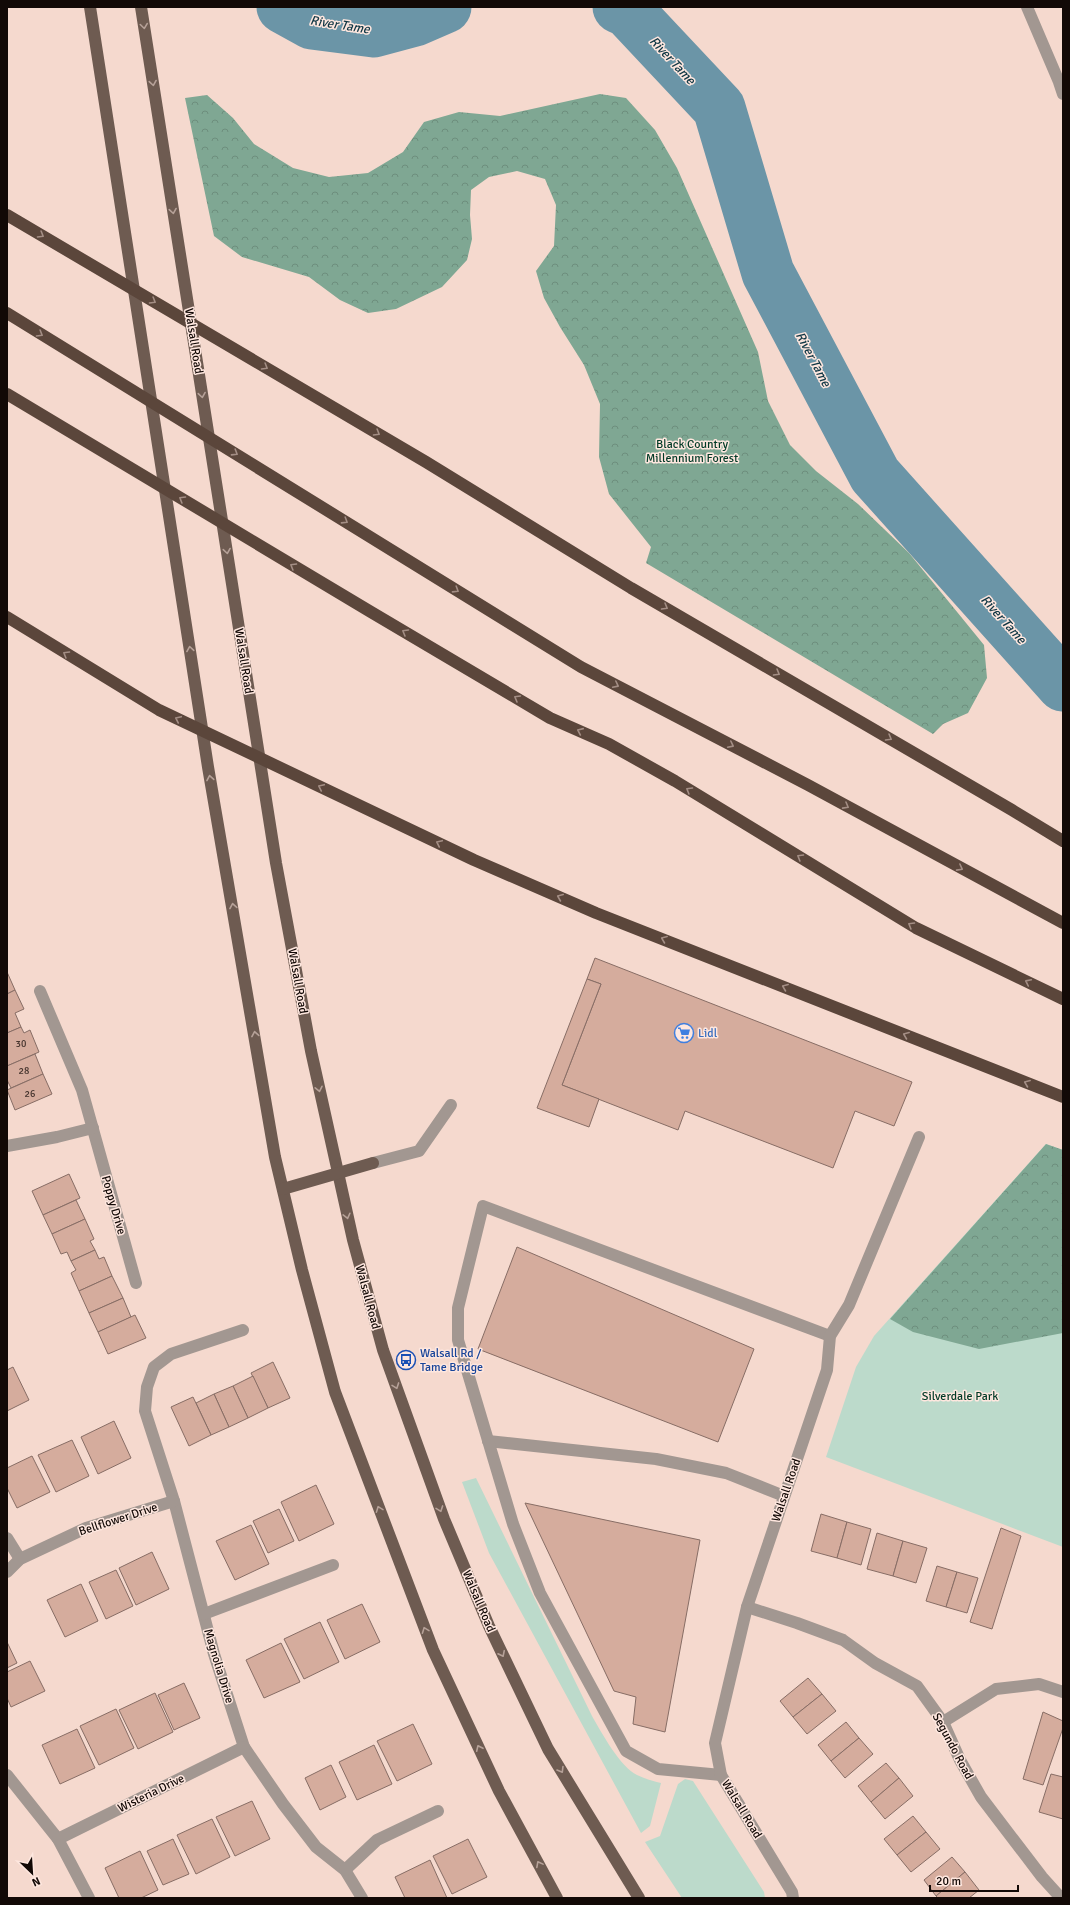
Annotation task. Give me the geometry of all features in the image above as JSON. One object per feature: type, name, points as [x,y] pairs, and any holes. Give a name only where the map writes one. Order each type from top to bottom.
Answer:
[{"type":"highway","points":[[7,215],[419,458],[631,588],[1063,841]]},
{"type":"highway","points":[[7,313],[581,667],[808,785],[1063,923]]},
{"type":"highway","points":[[7,394],[550,718],[609,744],[675,781],[916,928],[1063,999]]},
{"type":"highway","points":[[7,617],[159,710],[474,860],[596,913],[1063,1097]]},
{"type":"highway","points":[[1012,810],[1063,836]]},
{"type":"main road","name":"Walsall Road","points":[[142,7],[276,863],[311,1051],[337,1173],[383,1350],[444,1519],[486,1619],[548,1749],[639,1898]]},
{"type":"main road","points":[[90,11],[208,767],[275,1157],[302,1270],[335,1392],[433,1650],[499,1791],[557,1898]]},
{"type":"main road","points":[[283,1189],[374,1163]]},
{"type":"street","points":[[1027,7],[1060,82],[1063,94]]},
{"type":"street","name":"Poppy Drive","points":[[40,991],[82,1090],[136,1283]]},
{"type":"street","points":[[374,1163],[419,1151],[451,1105]]},
{"type":"street","points":[[7,1146],[57,1137],[92,1128]]},
{"type":"street","points":[[721,1775],[658,1769],[626,1751],[540,1593],[513,1524],[458,1340],[458,1308],[483,1206],[830,1336],[848,1305],[919,1137]]},
{"type":"street","name":"Magnolia Drive","points":[[243,1330],[171,1354],[154,1367],[147,1387],[145,1411],[150,1431],[174,1501],[214,1654],[244,1747],[282,1804],[316,1847],[346,1870],[362,1898]]},
{"type":"street","name":"Walsall Road","points":[[793,1898],[792,1892],[721,1775],[715,1743],[747,1607],[827,1370],[830,1336]]},
{"type":"street","points":[[488,1441],[656,1459],[726,1473],[784,1496]]},
{"type":"street","name":"Bellflower Drive","points":[[7,1572],[20,1559],[86,1528],[174,1501]]},
{"type":"street","points":[[7,1538],[20,1559]]},
{"type":"street","points":[[204,1614],[333,1565]]},
{"type":"street","name":"Segundo Road","points":[[747,1607],[843,1640],[875,1663],[917,1686],[943,1722],[960,1760],[981,1797],[1042,1877],[1061,1898]]},
{"type":"street","points":[[943,1722],[996,1689],[1039,1684],[1063,1692]]},
{"type":"street","name":"Wisteria Drive","points":[[58,1839],[244,1747]]},
{"type":"street","points":[[7,1775],[58,1839],[89,1898]]},
{"type":"street","points":[[346,1870],[377,1840],[438,1811]]},
{"type":"green space","name":"Black Country Millennium Forest","points":[[600,94],[626,98],[655,130],[677,168],[758,352],[768,401],[790,445],[816,471],[858,504],[909,553],[984,645],[987,678],[968,713],[943,724],[933,734],[646,563],[651,547],[609,494],[599,457],[600,404],[584,365],[544,298],[536,271],[554,246],[556,205],[545,179],[517,171],[489,177],[471,190],[470,215],[472,239],[467,260],[442,287],[396,309],[368,313],[340,300],[309,277],[242,257],[214,236],[185,98],[207,95],[233,118],[254,144],[293,168],[329,177],[368,173],[403,152],[424,122],[459,112],[500,116]]},
{"type":"green space","name":"Silverdale Park","points":[[1046,1144],[1063,1150],[1063,1547],[826,1457],[856,1367],[874,1336]]},
{"type":"green space","points":[[1046,1144],[1063,1150],[1063,1333],[979,1349],[913,1332],[890,1319]]},
{"type":"green space","points":[[476,1478],[592,1716],[601,1731],[624,1765],[643,1778],[661,1783],[650,1826],[641,1833],[489,1553],[462,1482]]},
{"type":"green space","points":[[685,1779],[693,1781],[764,1892],[765,1898],[682,1898],[645,1842],[660,1836],[678,1784]]},
{"type":"building","name":"Lidl","points":[[595,958],[912,1082],[894,1126],[855,1111],[833,1168],[685,1111],[678,1130],[562,1085],[601,984],[587,979]]},
{"type":"building","points":[[7,972],[15,990],[7,994]]},
{"type":"building","points":[[587,979],[601,984],[562,1085],[599,1099],[589,1127],[537,1108]]},
{"type":"building","points":[[15,990],[24,1009],[15,1013],[21,1027],[7,1033],[7,994]]},
{"type":"building","points":[[21,1027],[24,1033],[30,1030],[39,1052],[7,1066],[7,1033]]},
{"type":"building","points":[[35,1054],[43,1074],[11,1088],[7,1080],[7,1066]]},
{"type":"building","points":[[43,1074],[52,1094],[15,1110],[7,1090]]},
{"type":"building","points":[[69,1174],[80,1198],[43,1215],[32,1191]]},
{"type":"building","points":[[76,1200],[85,1219],[52,1234],[43,1215]]},
{"type":"building","points":[[85,1219],[94,1239],[90,1241],[95,1250],[71,1261],[67,1252],[61,1254],[52,1234]]},
{"type":"building","points":[[517,1247],[754,1349],[718,1442],[478,1349]]},
{"type":"building","points":[[95,1250],[99,1259],[104,1257],[112,1276],[79,1291],[71,1273],[76,1270],[71,1261]]},
{"type":"building","points":[[112,1276],[123,1298],[89,1313],[79,1291]]},
{"type":"building","points":[[123,1298],[131,1317],[98,1332],[89,1313]]},
{"type":"building","points":[[135,1315],[146,1338],[108,1354],[98,1332]]},
{"type":"building","points":[[273,1362],[290,1398],[268,1408],[251,1373]]},
{"type":"building","points":[[13,1367],[29,1400],[7,1411],[7,1370]]},
{"type":"building","points":[[253,1376],[268,1408],[248,1418],[233,1386]]},
{"type":"building","points":[[233,1386],[248,1418],[229,1427],[214,1394]]},
{"type":"building","points":[[214,1394],[229,1427],[211,1435],[196,1403]]},
{"type":"building","points":[[193,1397],[211,1435],[189,1446],[171,1407]]},
{"type":"building","points":[[114,1421],[131,1458],[98,1474],[81,1437]]},
{"type":"building","points":[[72,1440],[89,1476],[56,1492],[38,1455]]},
{"type":"building","points":[[32,1456],[50,1492],[17,1508],[7,1488],[7,1468]]},
{"type":"building","points":[[316,1485],[334,1524],[299,1541],[281,1502]]},
{"type":"building","points":[[525,1503],[700,1540],[665,1732],[633,1724],[636,1697],[614,1691]]},
{"type":"building","points":[[279,1509],[294,1541],[268,1553],[253,1521]]},
{"type":"building","points":[[821,1514],[847,1522],[837,1558],[811,1551]]},
{"type":"building","points":[[847,1522],[871,1529],[861,1565],[837,1558]]},
{"type":"building","points":[[251,1525],[269,1564],[235,1580],[216,1541]]},
{"type":"building","points":[[1001,1528],[1021,1536],[992,1629],[970,1622]]},
{"type":"building","points":[[877,1533],[903,1541],[893,1576],[867,1569]]},
{"type":"building","points":[[903,1541],[927,1548],[916,1583],[893,1576]]},
{"type":"building","points":[[152,1552],[169,1589],[136,1605],[119,1568]]},
{"type":"building","points":[[937,1566],[957,1572],[946,1607],[926,1601]]},
{"type":"building","points":[[116,1570],[133,1606],[106,1619],[89,1582]]},
{"type":"building","points":[[957,1572],[978,1578],[967,1613],[946,1607]]},
{"type":"building","points":[[81,1584],[98,1621],[65,1637],[47,1600]]},
{"type":"building","points":[[362,1604],[380,1642],[345,1659],[327,1620]]},
{"type":"building","points":[[320,1622],[339,1662],[304,1679],[284,1639]]},
{"type":"building","points":[[7,1642],[17,1663],[7,1668]]},
{"type":"building","points":[[281,1643],[300,1682],[264,1698],[246,1660]]},
{"type":"building","points":[[30,1661],[45,1691],[11,1707],[7,1698],[7,1672]]},
{"type":"building","points":[[808,1678],[822,1694],[793,1717],[780,1701]]},
{"type":"building","points":[[184,1683],[200,1718],[174,1730],[158,1695]]},
{"type":"building","points":[[155,1693],[173,1732],[138,1749],[119,1710]]},
{"type":"building","points":[[822,1694],[836,1711],[807,1734],[793,1717]]},
{"type":"building","points":[[116,1709],[134,1748],[99,1765],[80,1726]]},
{"type":"building","points":[[1043,1712],[1063,1721],[1063,1728],[1043,1785],[1023,1779]]},
{"type":"building","points":[[846,1722],[859,1738],[831,1761],[818,1745]]},
{"type":"building","points":[[413,1724],[432,1764],[397,1781],[377,1741]]},
{"type":"building","points":[[77,1729],[95,1768],[60,1784],[42,1745]]},
{"type":"building","points":[[859,1738],[873,1754],[845,1778],[831,1761]]},
{"type":"building","points":[[374,1745],[392,1784],[357,1800],[339,1762]]},
{"type":"building","points":[[886,1763],[899,1778],[871,1802],[858,1786]]},
{"type":"building","points":[[331,1765],[346,1797],[320,1810],[305,1778]]},
{"type":"building","points":[[1051,1774],[1063,1777],[1063,1819],[1039,1812]]},
{"type":"building","points":[[899,1778],[913,1796],[885,1819],[871,1802]]},
{"type":"building","points":[[252,1801],[270,1839],[235,1856],[216,1817]]},
{"type":"building","points":[[913,1816],[926,1832],[897,1855],[884,1839]]},
{"type":"building","points":[[212,1819],[230,1857],[196,1874],[177,1835]]},
{"type":"building","points":[[926,1832],[940,1849],[911,1872],[897,1855]]},
{"type":"building","points":[[173,1839],[189,1874],[163,1885],[147,1851]]},
{"type":"building","points":[[468,1839],[487,1877],[452,1894],[433,1856]]},
{"type":"building","points":[[140,1851],[158,1890],[141,1898],[119,1898],[105,1868]]},
{"type":"building","points":[[952,1857],[965,1872],[936,1896],[924,1880]]},
{"type":"building","points":[[430,1860],[447,1898],[405,1898],[395,1877]]},
{"type":"building","points":[[965,1872],[979,1890],[969,1898],[938,1898],[936,1896]]},
{"type":"waterway","name":"River Tame","points":[[283,7],[312,23],[374,31],[415,20],[445,7]]},
{"type":"waterway","name":"River Tame","points":[[619,7],[628,11],[719,108],[768,273],[875,475],[1063,685]]},
{"type":"place","name":"Lidl","points":[[684,1033]]},
{"type":"place","name":"Walsall Rd / Tame Bridge","points":[[406,1360]]}]
